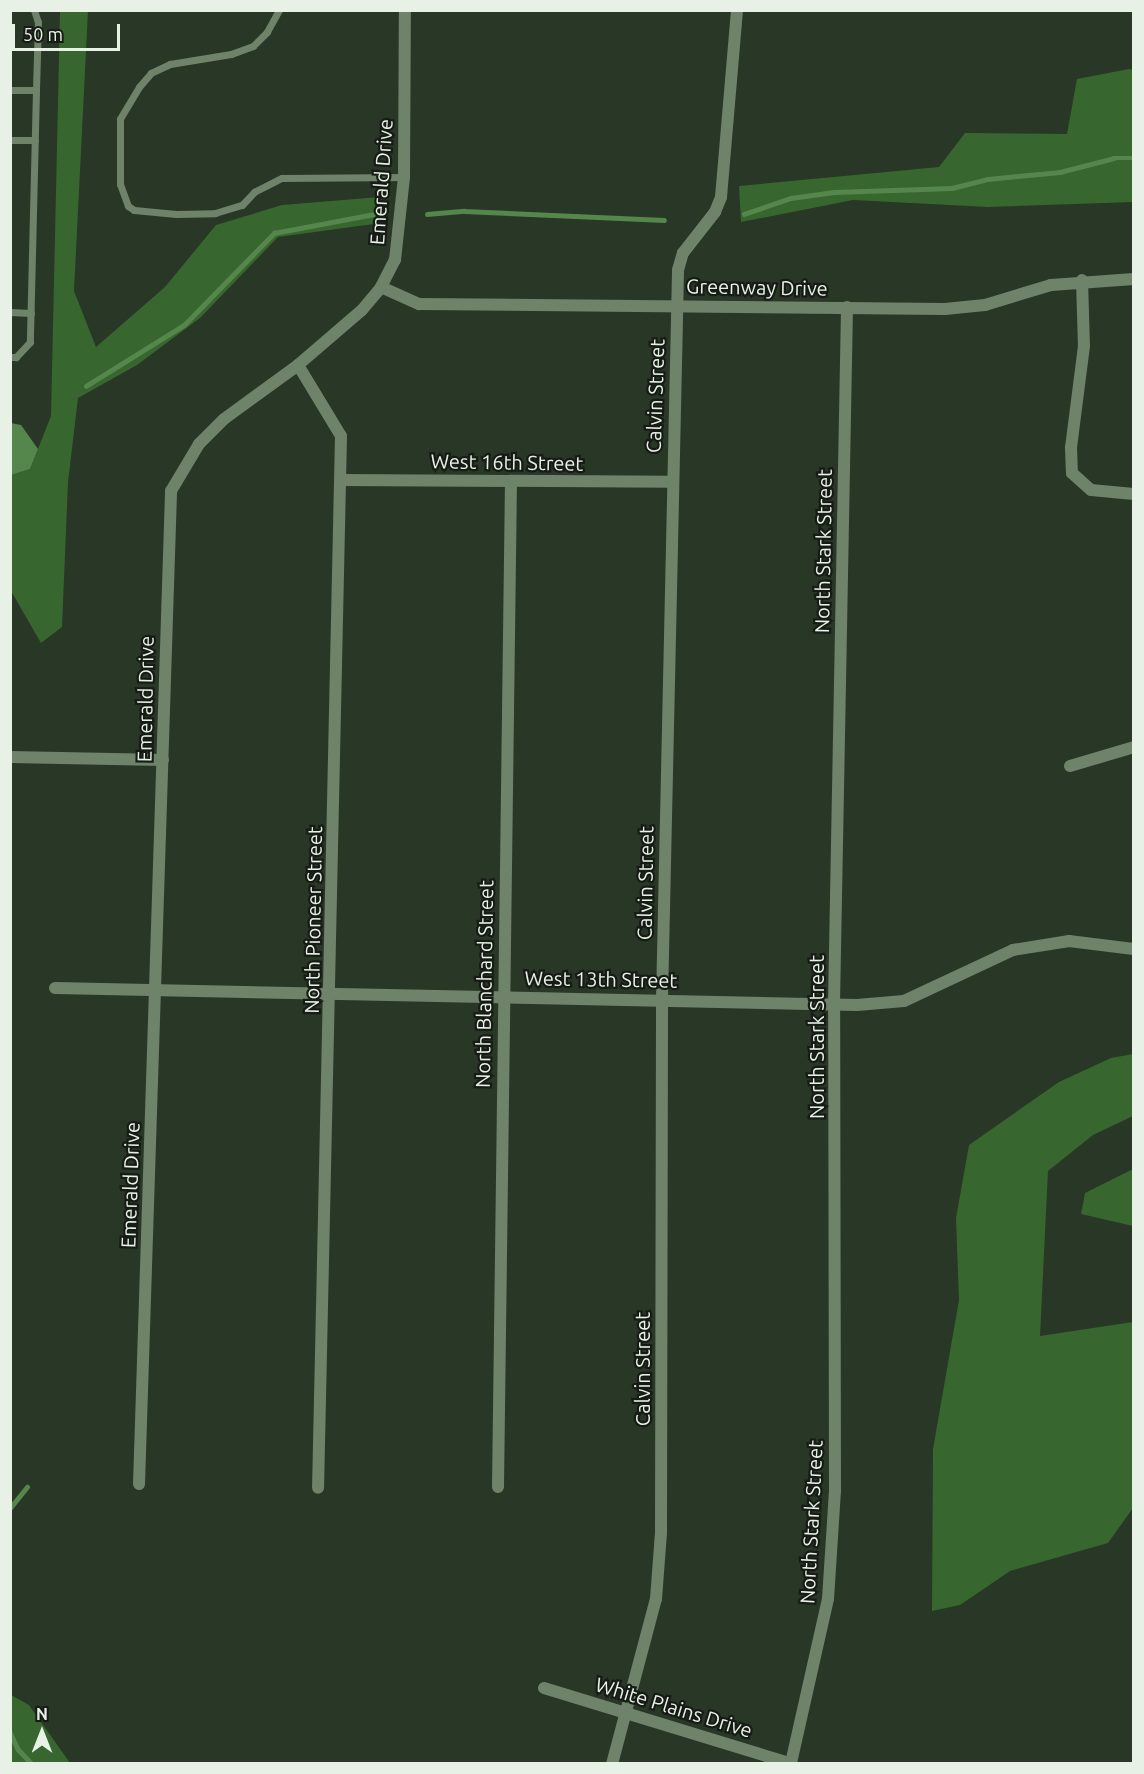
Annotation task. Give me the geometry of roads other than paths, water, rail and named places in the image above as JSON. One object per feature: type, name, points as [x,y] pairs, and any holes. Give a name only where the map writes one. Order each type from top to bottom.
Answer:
[{"type":"street","name":"Emerald Drive","points":[[140,1484],[171,491],[200,444],[224,419],[298,364],[362,310],[381,287],[395,260],[404,177],[405,10]]},
{"type":"street","name":"Calvin Street","points":[[612,1764],[656,1599],[661,1533],[662,1000],[678,270],[683,253],[715,212],[721,197],[737,10]]},
{"type":"street","name":"Greenway Drive","points":[[381,287],[420,304],[945,309],[985,304],[1082,280],[1134,279]]},
{"type":"street","points":[[1082,280],[1084,346],[1071,447],[1072,473],[1090,490],[1134,494]]},
{"type":"street","name":"North Stark Street","points":[[792,1763],[828,1599],[833,1534],[834,1004],[847,307]]},
{"type":"street","name":"North Pioneer Street","points":[[298,364],[341,436],[331,993],[318,1488]]},
{"type":"street","name":"West 16th Street","points":[[341,480],[511,483],[672,482]]},
{"type":"street","name":"North Blanchard Street","points":[[498,1487],[511,483]]},
{"type":"street","points":[[1070,765],[1134,747]]},
{"type":"street","points":[[10,757],[163,760]]},
{"type":"street","name":"West 13th Street","points":[[55,988],[834,1004],[904,1001],[1013,950],[1069,941],[1134,949]]},
{"type":"street","name":"White Plains Drive","points":[[544,1688],[792,1763]]},
{"type":"lane","points":[[12,358],[30,342],[38,22],[34,10]]},
{"type":"lane","points":[[279,10],[267,32],[253,46],[231,54],[170,64],[151,73],[139,87],[120,119],[120,184],[128,206],[155,212],[215,213],[242,205],[254,192],[282,178],[404,177]]},
{"type":"lane","points":[[10,90],[36,90]]},
{"type":"lane","points":[[10,140],[35,140]]},
{"type":"lane","points":[[10,312],[31,313]]},
{"type":"waterway","points":[[744,214],[791,198],[834,192],[952,188],[988,179],[1060,172],[1114,158],[1134,158]]},
{"type":"waterway","points":[[427,214],[464,211],[664,220]]},
{"type":"waterway","points":[[86,386],[184,325],[274,233],[375,214]]},
{"type":"waterway","points":[[10,1508],[27,1487]]},
{"type":"waterway","points":[[10,1732],[18,1749],[32,1764]]}]
